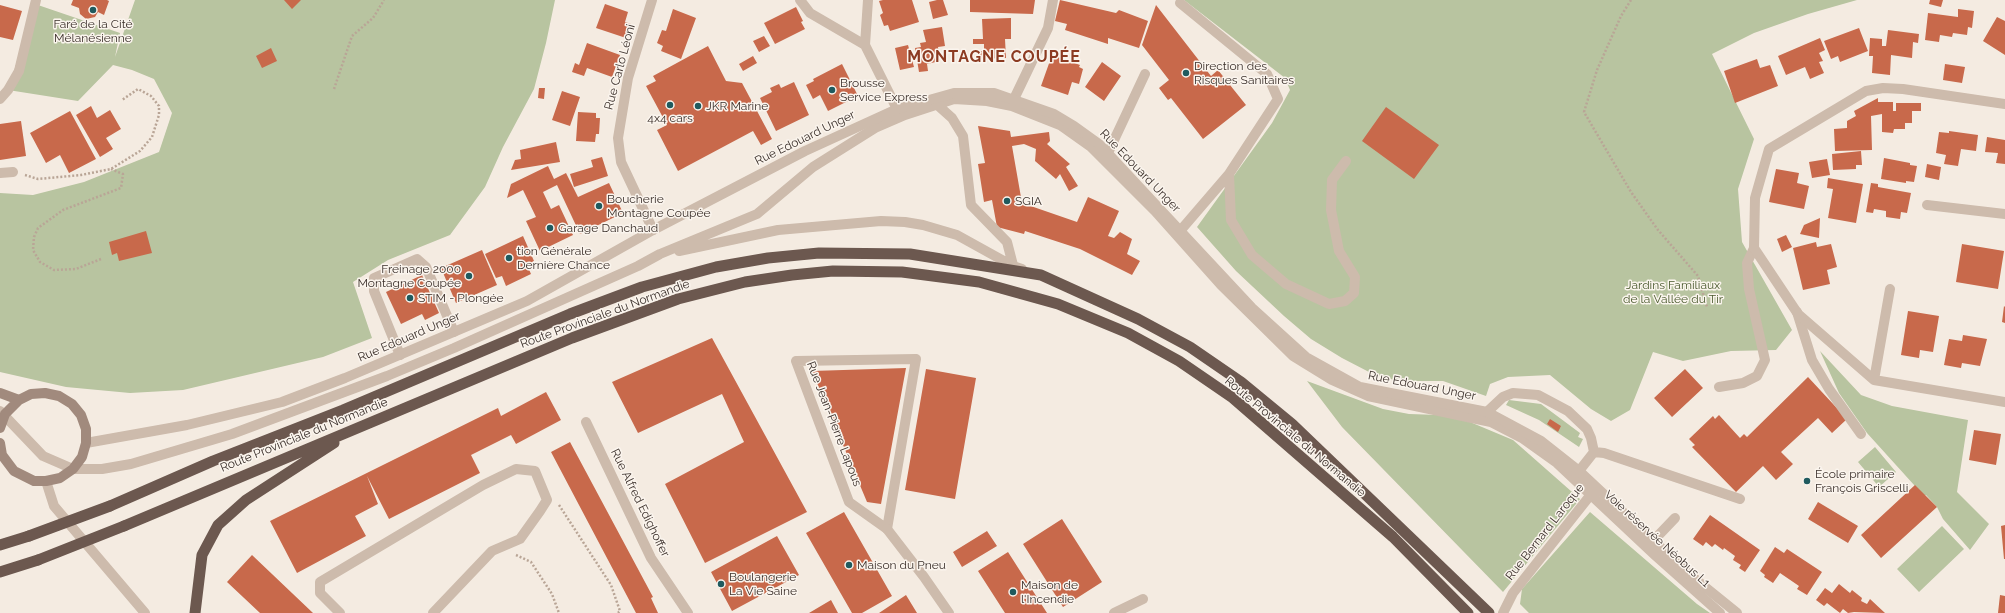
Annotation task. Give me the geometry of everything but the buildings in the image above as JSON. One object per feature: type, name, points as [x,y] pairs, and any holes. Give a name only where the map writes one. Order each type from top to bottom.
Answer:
[{"type":"highway","name":"Route Provinciale du Normandie","points":[[0,545],[29,536],[110,506],[213,461],[343,410],[570,314],[642,287],[716,267],[775,257],[818,253],[910,254],[1014,268],[1041,276],[1138,319],[1190,347],[1241,382],[1292,424],[1488,613]]},
{"type":"highway","name":"Route Provinciale du Normandie","points":[[0,572],[38,560],[124,526],[572,338],[678,299],[745,282],[833,271],[902,272],[979,282],[1058,304],[1128,333],[1185,365],[1233,398],[1387,532],[1468,613]]},
{"type":"highway","points":[[195,613],[202,556],[218,526],[246,500],[364,425]]},
{"type":"highway","points":[[197,594],[202,613]]},
{"type":"main road","points":[[0,393],[19,400]]},
{"type":"main road","points":[[0,428],[2,412],[19,400],[31,394],[45,393],[59,396],[72,404],[81,415],[86,429],[86,443],[82,457],[73,469],[60,478],[46,481],[34,481],[14,471],[2,455],[0,443]]},
{"type":"street","points":[[0,99],[8,90],[19,71],[36,0]]},
{"type":"street","name":"Rue Carlo Léoni","points":[[652,0],[628,78],[619,126],[620,152],[627,177],[653,230]]},
{"type":"street","points":[[800,0],[810,13],[865,45]]},
{"type":"street","points":[[868,0],[865,45],[896,109]]},
{"type":"street","points":[[1014,99],[1048,28],[1053,0]]},
{"type":"street","points":[[1180,3],[1267,74],[1278,100],[1230,174],[1180,231]]},
{"type":"street","points":[[1108,153],[1145,74]]},
{"type":"street","points":[[1719,386],[1743,383],[1757,376],[1765,360],[1748,290],[1747,263],[1754,248],[1755,198],[1769,149],[1866,90],[1883,88],[1903,90],[2005,104]]},
{"type":"street","name":"Rue Edouard Unger","points":[[86,443],[187,425],[282,402],[400,355],[527,301],[653,230],[805,151],[896,109],[933,101],[954,93],[994,93],[1054,114],[1099,144],[1252,308],[1306,357],[1360,387],[1487,412],[1541,441],[1579,471],[1593,492],[1737,613]]},
{"type":"street","name":"Voie réservée Néobus L1","points":[[660,254],[757,214],[813,167],[875,128],[933,101],[954,99],[987,101],[1012,106],[1060,125],[1091,147],[1113,167],[1155,211],[1221,285],[1293,356],[1332,380],[1368,396],[1492,422],[1522,438],[1557,463],[1593,492],[1720,613]]},
{"type":"street","points":[[933,101],[952,118],[963,136],[971,205],[1007,242],[1014,268]]},
{"type":"street","points":[[1230,174],[1231,220],[1252,255],[1286,284],[1329,304],[1345,301],[1354,294],[1355,277],[1339,251],[1331,210],[1332,180],[1346,161]]},
{"type":"street","points":[[0,173],[13,172]]},
{"type":"street","points":[[1927,205],[2005,214]]},
{"type":"street","points":[[2,412],[43,456],[73,469],[102,470],[131,464],[232,434],[387,376],[454,348],[631,269],[660,254],[778,230],[881,222],[923,225],[957,235],[1014,268]]},
{"type":"street","points":[[1754,248],[1797,312],[1874,380],[2005,402]]},
{"type":"street","points":[[400,355],[374,291],[374,278],[416,260],[426,268],[454,332]]},
{"type":"street","points":[[1874,380],[1890,289]]},
{"type":"street","points":[[1797,312],[1812,360],[1829,389],[1861,434]]},
{"type":"street","name":"Rue Jean-Pierre Lapous","points":[[887,529],[916,359],[796,361],[849,502],[887,529],[924,577],[949,613]]},
{"type":"street","points":[[1487,412],[1503,397],[1513,393],[1538,395],[1568,411],[1587,429],[1591,438],[1594,452]]},
{"type":"street","name":"Rue Alfred Edighoffer","points":[[586,422],[651,558],[688,613]]},
{"type":"street","points":[[1579,471],[1594,452]]},
{"type":"street","points":[[1594,452],[1604,453],[1740,499]]},
{"type":"street","points":[[340,613],[320,593],[320,582],[482,485],[516,469],[535,471],[548,500],[520,539],[492,551],[433,613]]},
{"type":"street","points":[[46,481],[54,506],[145,613]]},
{"type":"street","name":"Rue Bernard Laroque","points":[[1503,613],[1513,593],[1593,492]]},
{"type":"street","points":[[1653,541],[1675,518]]},
{"type":"street","points":[[1114,613],[1143,599]]},
{"type":"path","points":[[334,89],[352,36],[373,18],[384,0]]},
{"type":"path","points":[[1631,0],[1621,16],[1597,70],[1584,112],[1631,192],[1658,230],[1698,276],[1707,307]]},
{"type":"path","points":[[13,172],[38,179],[81,175],[111,169],[140,151],[152,137],[159,115],[159,106],[151,96],[138,89],[122,100]]},
{"type":"path","points":[[101,259],[76,269],[54,270],[40,262],[33,250],[34,237],[38,228],[63,210],[121,188],[123,174],[111,169]]},
{"type":"path","points":[[548,500],[558,505],[612,585],[620,611],[618,613]]},
{"type":"path","points":[[492,551],[505,550],[531,562],[552,594],[559,613]]},
{"type":"green space","points":[[135,0],[555,0],[534,89],[503,147],[485,187],[450,235],[388,260],[353,282],[372,338],[323,357],[183,390],[130,393],[66,387],[0,372],[0,193],[33,195],[84,182],[159,152],[172,113],[154,79],[132,70],[113,65],[78,101],[8,90],[35,4],[120,33],[115,57]]},
{"type":"green space","name":"Jardins Familiaux de la Vallée du Tir","points":[[1184,0],[1857,0],[1808,14],[1754,33],[1712,54],[1754,139],[1738,189],[1742,242],[1792,330],[1776,350],[1731,351],[1683,361],[1653,352],[1630,410],[1611,421],[1591,409],[1550,375],[1508,377],[1490,384],[1486,396],[1443,381],[1397,381],[1369,372],[1342,358],[1311,339],[1284,316],[1236,271],[1197,227],[1272,123],[1290,90],[1285,78]]},
{"type":"green space","points":[[1820,351],[1861,395],[1892,406],[1968,420],[1957,492],[1989,524],[1970,550],[1943,519],[1937,507],[1926,495],[1924,496],[1867,433],[1839,393]]},
{"type":"green space","points":[[1307,381],[1383,409],[1409,414],[1439,415],[1470,422],[1513,440],[1580,499],[1503,592],[1342,427]]},
{"type":"green space","points":[[1509,400],[1541,404],[1580,433],[1578,437],[1583,439],[1579,447],[1539,420],[1506,405]]},
{"type":"green space","points":[[1875,447],[1896,472],[1879,487],[1858,462]]},
{"type":"green space","points":[[1590,512],[1697,604],[1710,613],[1529,613],[1520,604],[1522,589]]},
{"type":"green space","points":[[1942,526],[1964,549],[1919,592],[1897,569]]},
{"type":"place","name":"Faré de la Cité Mélanésienne","points":[[93,10]]},
{"type":"place","name":"Direction des Risques Sanitaires","points":[[1186,73]]},
{"type":"place","name":"Brousse Service Express","points":[[832,90]]},
{"type":"place","name":"4x4 cars","points":[[670,105]]},
{"type":"place","name":"JKR Marine","points":[[698,106]]},
{"type":"place","name":"SGIA","points":[[1007,201]]},
{"type":"place","name":"Boucherie Montagne Coupée","points":[[599,206]]},
{"type":"place","name":"Garage Danchaud","points":[[550,228]]},
{"type":"place","name":"tion Générale Dernière Chance","points":[[509,258]]},
{"type":"place","name":"Freinage 2000 Montagne Coupée","points":[[469,276]]},
{"type":"place","name":"STIM - Plongée","points":[[410,298]]},
{"type":"place","name":"École primaire François Griscelli","points":[[1807,481]]},
{"type":"place","name":"Maison du Pneu","points":[[849,565]]},
{"type":"place","name":"Boulangerie La Vie Saine","points":[[721,584]]},
{"type":"place","name":"Maison de l'Incendie","points":[[1013,592]]},
{"type":"district","name":"MONTAGNE COUPÉE","points":[[994,57]]}]
